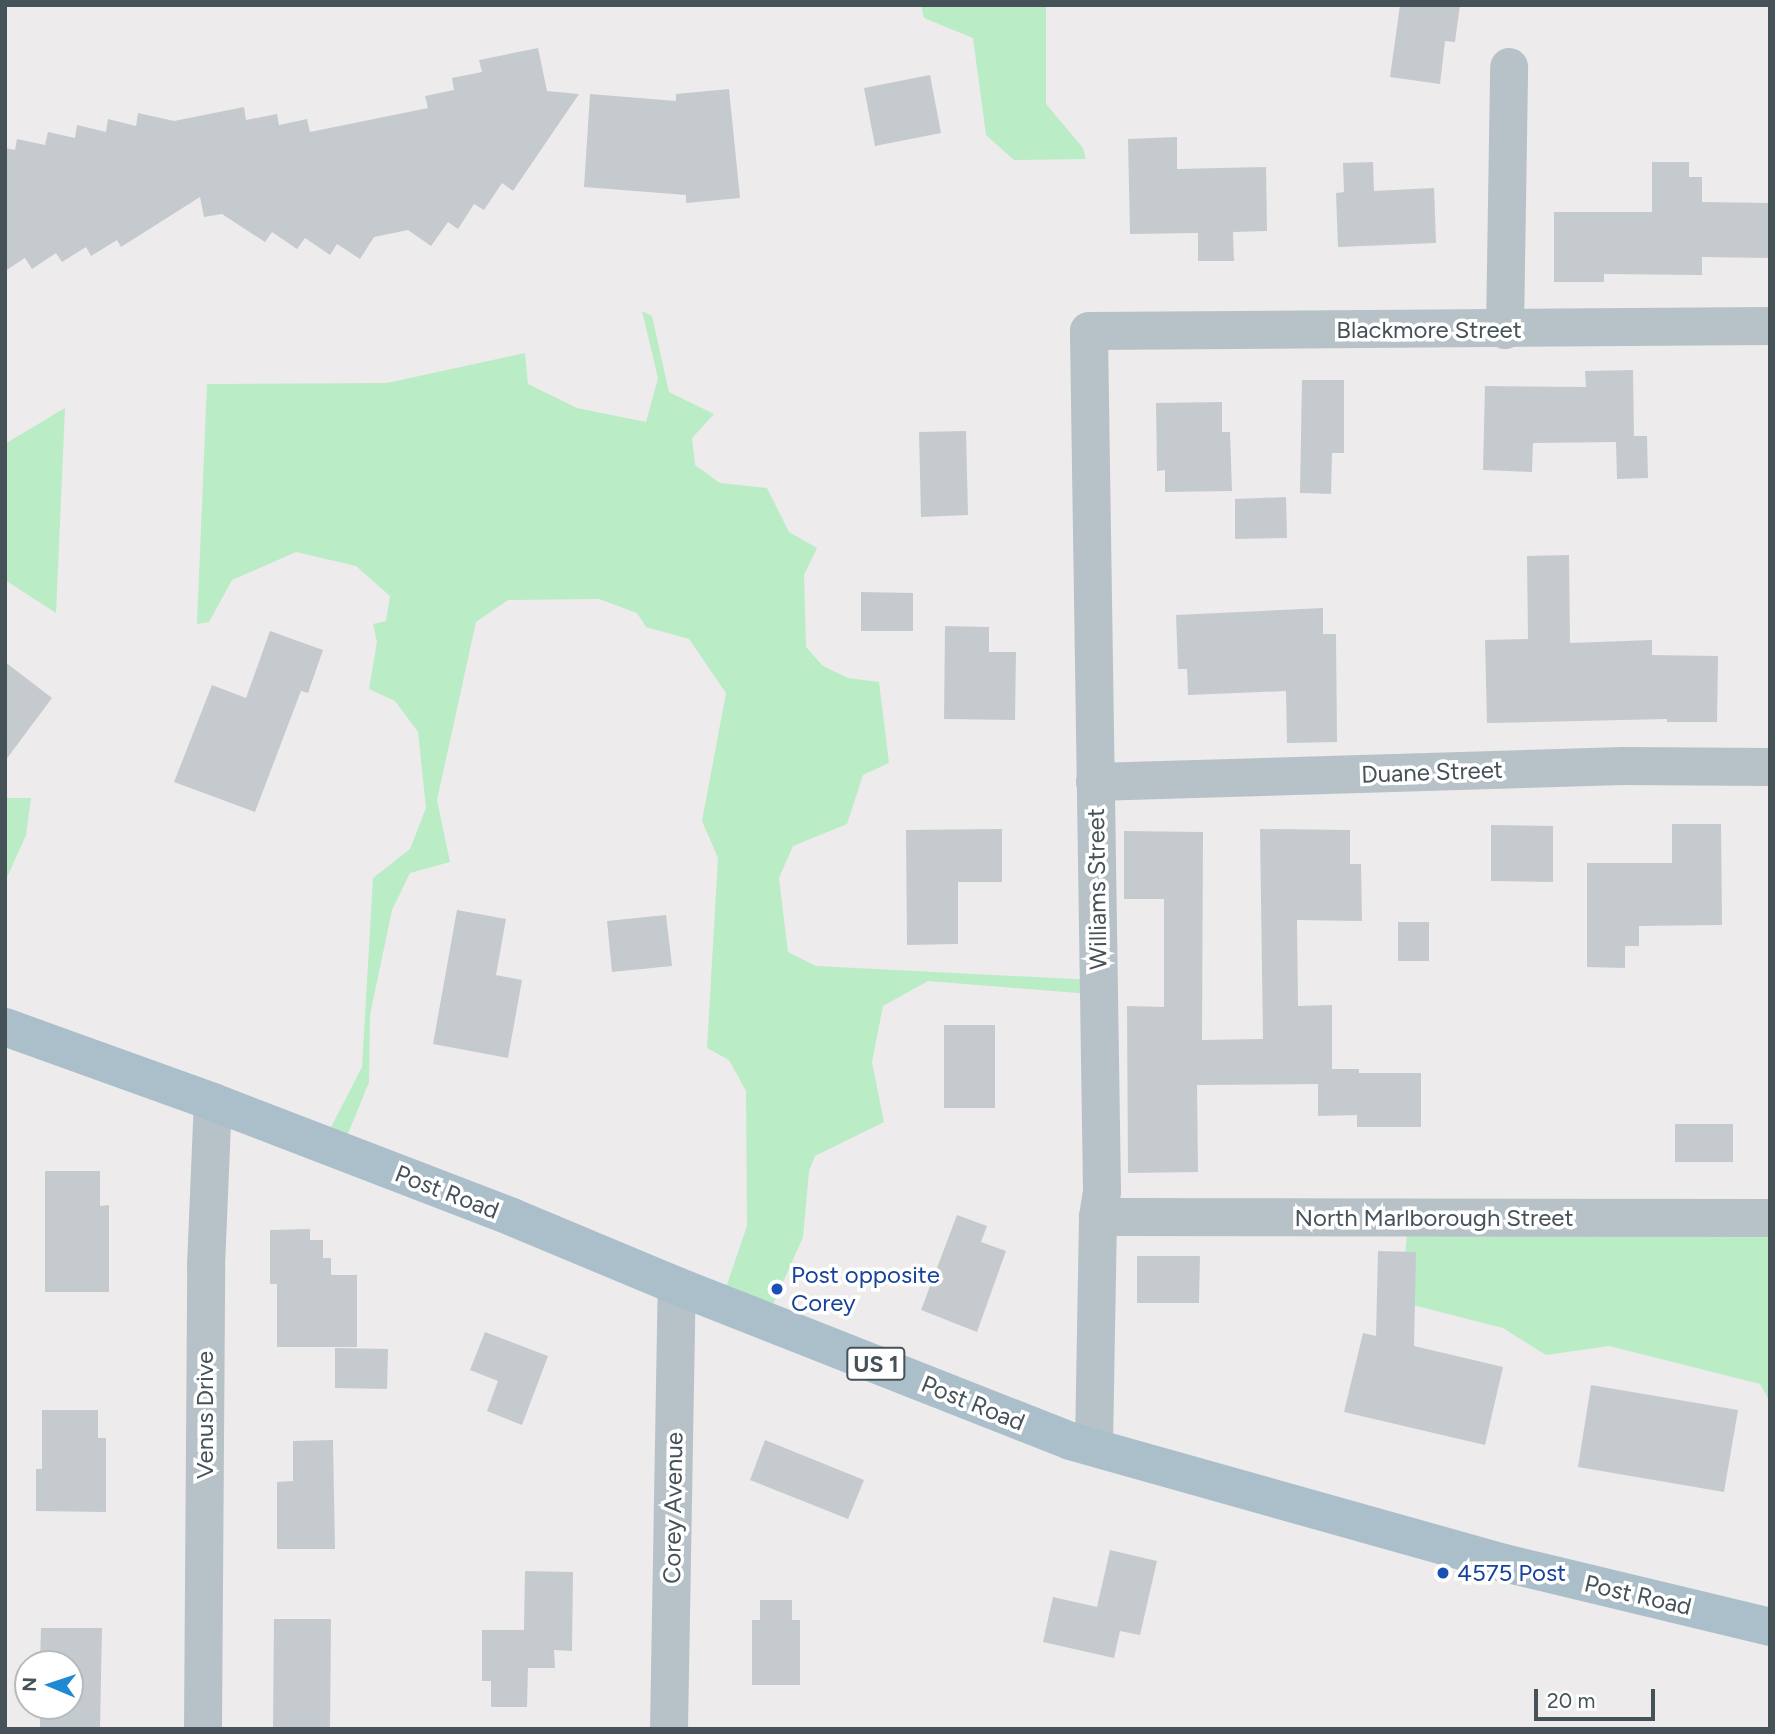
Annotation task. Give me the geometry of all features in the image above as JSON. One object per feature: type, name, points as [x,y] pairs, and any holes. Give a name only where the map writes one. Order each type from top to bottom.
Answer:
[{"type":"main road","name":"Post Road","points":[[5,1027],[213,1102],[512,1217],[677,1286],[1070,1441],[1504,1563],[1770,1628]]},
{"type":"street","points":[[1505,330],[1509,67]]},
{"type":"street","name":"Blackmore Street","points":[[1089,331],[1770,327]]},
{"type":"street","name":"Williams Street","points":[[1089,331],[1102,1191],[1098,1217],[1094,1446]]},
{"type":"street","name":"Duane Street","points":[[1095,782],[1624,766],[1770,767]]},
{"type":"street","name":"Venus Drive","points":[[203,1729],[206,1266],[213,1102]]},
{"type":"street","name":"North Marlborough Street","points":[[1098,1217],[1770,1218]]},
{"type":"street","name":"Corey Avenue","points":[[668,1729],[677,1286]]},
{"type":"green space","points":[[921,5],[1046,5],[1046,104],[1083,148],[1086,159],[1014,160],[986,135],[973,38],[924,18]]},
{"type":"green space","points":[[642,311],[652,316],[669,392],[714,414],[692,438],[695,465],[720,483],[767,488],[789,532],[817,548],[804,575],[806,647],[823,666],[848,678],[879,682],[889,763],[863,775],[847,824],[793,846],[779,878],[788,952],[816,966],[1094,980],[1090,994],[928,981],[883,1006],[872,1062],[884,1122],[815,1156],[809,1171],[803,1237],[765,1323],[720,1305],[747,1226],[746,1091],[729,1060],[707,1048],[718,858],[702,821],[726,693],[689,639],[646,627],[637,613],[599,599],[508,600],[476,622],[437,800],[450,862],[410,873],[392,910],[370,1015],[369,1082],[341,1151],[327,1135],[362,1067],[373,878],[410,849],[426,808],[418,732],[395,701],[369,689],[377,642],[373,624],[386,621],[390,596],[356,566],[296,552],[232,580],[209,622],[197,624],[207,384],[387,383],[525,353],[528,384],[577,408],[646,422],[658,378]]},
{"type":"green space","points":[[65,408],[56,613],[5,580],[5,444]]},
{"type":"green space","points":[[5,798],[31,798],[26,835],[5,882]]},
{"type":"green space","points":[[1770,1220],[1770,1402],[1760,1384],[1609,1346],[1546,1355],[1503,1328],[1401,1302],[1408,1222]]},
{"type":"building","points":[[1400,5],[1460,5],[1455,42],[1445,41],[1440,84],[1390,77]]},
{"type":"building","points":[[538,48],[547,91],[579,94],[513,191],[502,183],[484,210],[474,204],[458,229],[448,222],[431,246],[408,230],[374,237],[360,259],[337,244],[330,255],[305,238],[297,249],[272,232],[265,242],[222,214],[204,217],[200,197],[121,247],[117,240],[91,256],[86,247],[62,262],[56,253],[32,269],[25,258],[5,271],[5,148],[15,150],[17,139],[45,145],[48,132],[75,138],[77,125],[106,132],[108,119],[136,126],[138,113],[174,121],[244,107],[246,120],[277,114],[279,125],[307,119],[310,132],[428,108],[425,96],[454,90],[452,78],[482,72],[479,60]]},
{"type":"building","points":[[930,75],[941,133],[875,146],[864,88]]},
{"type":"building","points":[[729,89],[740,198],[686,203],[686,195],[584,187],[590,94],[676,101],[676,94]]},
{"type":"building","points":[[1177,137],[1177,169],[1266,167],[1267,231],[1233,232],[1234,261],[1198,261],[1198,233],[1130,234],[1128,139]]},
{"type":"building","points":[[1373,162],[1374,191],[1434,188],[1436,243],[1338,247],[1336,193],[1344,192],[1343,163]]},
{"type":"building","points":[[1652,162],[1689,162],[1689,177],[1702,177],[1702,202],[1770,203],[1770,258],[1702,257],[1702,275],[1604,274],[1604,282],[1554,282],[1554,212],[1652,212]]},
{"type":"building","points":[[1633,370],[1634,436],[1647,436],[1648,478],[1617,479],[1616,442],[1533,443],[1532,472],[1483,470],[1485,386],[1586,387],[1585,371]]},
{"type":"building","points":[[1302,380],[1344,380],[1344,453],[1332,453],[1331,494],[1300,493]]},
{"type":"building","points":[[1222,402],[1222,432],[1230,432],[1232,491],[1165,492],[1165,470],[1157,471],[1156,403]]},
{"type":"building","points":[[966,431],[968,515],[921,517],[919,432]]},
{"type":"building","points":[[1286,497],[1287,538],[1235,539],[1235,499]]},
{"type":"building","points":[[1569,555],[1570,643],[1652,640],[1652,655],[1718,656],[1717,722],[1667,722],[1667,719],[1487,723],[1485,640],[1528,639],[1527,556]]},
{"type":"building","points":[[861,592],[913,593],[913,631],[861,631]]},
{"type":"building","points":[[1323,608],[1323,634],[1336,634],[1337,742],[1287,743],[1286,691],[1188,695],[1187,669],[1178,669],[1176,615]]},
{"type":"building","points":[[945,626],[989,627],[989,652],[1016,652],[1015,720],[944,719]]},
{"type":"building","points":[[270,631],[323,650],[308,693],[301,691],[255,812],[174,782],[212,685],[246,698]]},
{"type":"building","points":[[5,662],[52,698],[5,761]]},
{"type":"building","points":[[1672,824],[1721,824],[1722,925],[1639,926],[1639,946],[1625,946],[1625,968],[1587,967],[1587,863],[1672,863]]},
{"type":"building","points":[[1491,825],[1553,826],[1553,882],[1491,881]]},
{"type":"building","points":[[1002,829],[1002,882],[958,882],[958,944],[907,945],[906,830]]},
{"type":"building","points":[[1260,829],[1350,830],[1350,864],[1361,864],[1362,921],[1297,920],[1298,1006],[1332,1005],[1332,1069],[1359,1069],[1359,1073],[1421,1073],[1421,1127],[1357,1127],[1357,1115],[1318,1116],[1318,1084],[1197,1085],[1198,1172],[1128,1173],[1127,1006],[1164,1007],[1164,899],[1124,899],[1124,831],[1203,832],[1202,1040],[1263,1039]]},
{"type":"building","points":[[457,910],[506,919],[496,975],[522,980],[508,1058],[433,1044]]},
{"type":"building","points":[[666,915],[672,966],[612,972],[607,921]]},
{"type":"building","points":[[1398,922],[1429,922],[1429,961],[1398,961]]},
{"type":"building","points":[[944,1025],[995,1025],[995,1108],[944,1108]]},
{"type":"building","points":[[1675,1124],[1733,1124],[1733,1162],[1675,1162]]},
{"type":"building","points":[[45,1171],[100,1171],[100,1206],[109,1205],[109,1292],[45,1292]]},
{"type":"building","points":[[957,1215],[987,1226],[981,1242],[1006,1251],[977,1332],[921,1310]]},
{"type":"building","points":[[310,1229],[310,1240],[323,1240],[323,1258],[331,1258],[331,1275],[357,1275],[357,1347],[277,1347],[277,1284],[270,1284],[270,1230]]},
{"type":"building","points":[[1378,1251],[1416,1252],[1414,1346],[1503,1367],[1485,1445],[1344,1412],[1363,1333],[1376,1336]]},
{"type":"building","points":[[1137,1256],[1200,1256],[1199,1303],[1137,1303]]},
{"type":"building","points":[[485,1332],[548,1356],[522,1425],[487,1411],[498,1381],[470,1370]]},
{"type":"building","points":[[335,1348],[388,1349],[387,1389],[335,1388]]},
{"type":"building","points":[[1591,1385],[1738,1410],[1724,1492],[1578,1467]]},
{"type":"building","points":[[42,1410],[98,1410],[98,1438],[106,1438],[106,1512],[36,1511],[36,1469],[42,1469]]},
{"type":"building","points":[[333,1440],[335,1549],[277,1549],[277,1482],[293,1481],[293,1441]]},
{"type":"building","points":[[765,1440],[864,1480],[848,1519],[750,1480]]},
{"type":"building","points":[[1110,1550],[1157,1561],[1140,1635],[1120,1631],[1114,1658],[1043,1642],[1053,1597],[1097,1607]]},
{"type":"building","points":[[525,1571],[573,1572],[572,1651],[554,1650],[555,1668],[528,1668],[527,1707],[491,1707],[491,1681],[482,1681],[482,1630],[524,1630]]},
{"type":"building","points":[[760,1600],[792,1600],[792,1620],[800,1620],[800,1685],[752,1685],[752,1620],[760,1620]]},
{"type":"building","points":[[274,1619],[331,1619],[330,1729],[273,1729]]},
{"type":"building","points":[[41,1628],[102,1628],[100,1729],[40,1729],[40,1720],[84,1720],[84,1650],[40,1650]]},
{"type":"place","name":"Post opposite Corey","points":[[777,1289]]},
{"type":"place","name":"4575 Post","points":[[1443,1573]]}]
